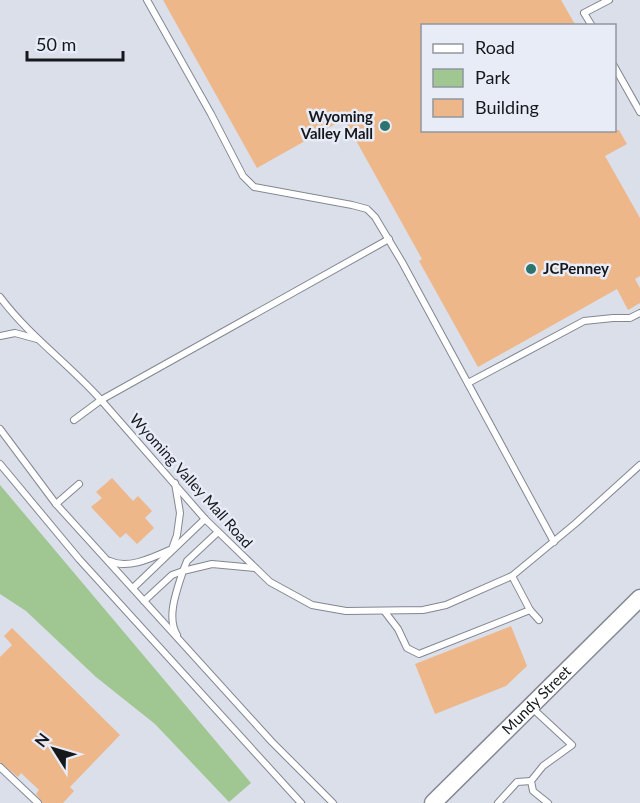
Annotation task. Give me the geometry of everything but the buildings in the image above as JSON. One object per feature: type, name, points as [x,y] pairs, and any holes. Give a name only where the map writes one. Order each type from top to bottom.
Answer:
[{"type":"main road","name":"Mundy Street","points":[[435,802],[640,598]]},
{"type":"lane","points":[[147,0],[206,104],[243,176],[254,187],[367,209],[375,217],[554,542]]},
{"type":"lane","points":[[591,24],[584,14],[609,0]]},
{"type":"lane","points":[[616,68],[640,112]]},
{"type":"lane","points":[[74,420],[101,400],[389,239]]},
{"type":"lane","name":"Wyoming Valley Mall Road","points":[[0,297],[39,339],[83,380],[218,532],[270,582],[312,604],[346,611],[386,612],[423,610],[446,605],[512,576],[554,542],[640,465]]},
{"type":"lane","points":[[468,383],[584,321],[630,318],[640,313]]},
{"type":"lane","points":[[0,336],[15,333],[39,339]]},
{"type":"lane","points":[[0,429],[56,504],[181,644],[272,742],[333,803]]},
{"type":"lane","points":[[0,464],[78,559],[301,803]]},
{"type":"lane","points":[[100,552],[112,563],[122,566],[172,549],[177,535],[180,513],[175,482]]},
{"type":"lane","points":[[56,504],[79,484]]},
{"type":"lane","points":[[133,588],[205,519]]},
{"type":"lane","points":[[181,644],[174,630],[171,615],[183,572],[187,561],[218,532]]},
{"type":"lane","points":[[144,601],[172,575],[213,564],[255,568]]},
{"type":"lane","points":[[512,576],[530,609],[539,620]]},
{"type":"lane","points":[[386,612],[398,628],[407,648],[419,654],[530,609]]},
{"type":"lane","points":[[498,803],[517,782],[531,781],[543,766],[572,745],[531,706]]},
{"type":"lane","points":[[0,767],[38,803]]},
{"type":"lane","points":[[531,781],[533,791],[548,803]]},
{"type":"green space","points":[[0,485],[251,783],[229,802],[155,724],[96,677],[26,611],[0,594]]},
{"type":"place","name":"Wyoming Valley Mall","points":[[385,126]]},
{"type":"place","name":"JCPenney","points":[[531,269]]}]
